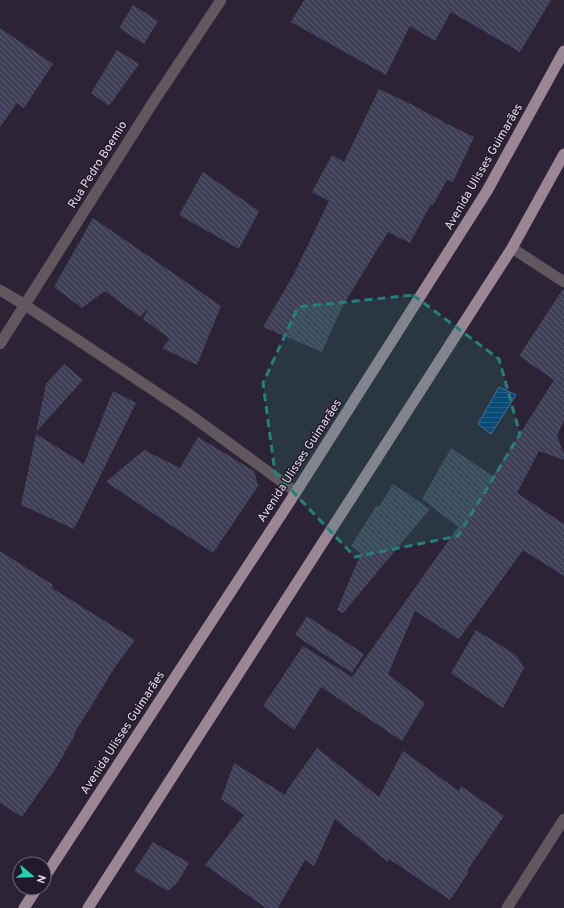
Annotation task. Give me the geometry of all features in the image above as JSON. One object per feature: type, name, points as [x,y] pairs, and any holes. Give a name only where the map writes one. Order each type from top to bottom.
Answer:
[{"type":"main road","name":"Avenida Ulisses Guimarães","points":[[52,866],[296,492],[488,191],[564,51]]},
{"type":"main road","points":[[88,908],[512,248],[564,154]]},
{"type":"main road","points":[[24,908],[32,896]]},
{"type":"street","name":"Rua Pedro Boemio","points":[[0,344],[152,104],[221,0]]},
{"type":"street","points":[[512,248],[564,282]]},
{"type":"street","points":[[0,290],[186,412],[296,492]]},
{"type":"street","points":[[507,908],[564,819]]},
{"type":"highlighted area","points":[[413,295],[499,359],[520,434],[458,536],[355,557],[275,473],[263,383],[298,307]]},
{"type":"water","points":[[499,387],[516,395],[491,434],[478,424]]},
{"type":"building","points":[[304,0],[551,0],[520,52],[451,12],[435,41],[410,26],[386,75],[291,22]]},
{"type":"building","points":[[133,5],[158,21],[144,44],[119,28]]},
{"type":"building","points":[[0,28],[53,64],[24,108],[17,103],[0,127]]},
{"type":"building","points":[[117,50],[139,64],[109,106],[91,93]]},
{"type":"building","points":[[379,89],[474,137],[453,182],[447,180],[433,205],[431,204],[410,243],[388,232],[342,307],[322,352],[263,327],[294,274],[329,201],[312,192],[332,155],[344,162]]},
{"type":"building","points":[[203,172],[259,211],[239,249],[179,215]]},
{"type":"building","points":[[93,218],[221,306],[197,365],[162,348],[170,339],[143,319],[148,308],[140,317],[105,291],[82,308],[54,287]]},
{"type":"building","points":[[563,289],[564,420],[557,436],[564,454],[564,460],[539,451],[517,493],[564,524],[564,576],[523,550],[459,639],[415,611],[388,674],[425,703],[402,741],[321,687],[294,730],[263,706],[303,646],[352,677],[458,527],[422,499],[451,448],[493,476],[554,380],[519,356]]},
{"type":"building","points":[[64,364],[83,380],[36,432],[46,384]]},
{"type":"building","points":[[113,391],[136,403],[74,529],[21,505],[36,434],[84,464]]},
{"type":"building","points":[[198,437],[254,471],[258,486],[213,553],[106,482],[144,450],[180,468]]},
{"type":"building","points":[[393,484],[430,509],[343,613],[337,610],[361,553],[351,546],[377,505],[379,507]]},
{"type":"building","points":[[0,551],[53,585],[52,588],[135,640],[115,667],[74,734],[75,735],[56,768],[22,817],[0,803]]},
{"type":"building","points":[[307,616],[364,654],[352,673],[295,635]]},
{"type":"building","points":[[476,630],[516,655],[524,668],[503,708],[451,673]]},
{"type":"building","points":[[317,748],[379,797],[403,751],[459,791],[461,786],[504,816],[467,871],[469,872],[450,900],[389,859],[388,862],[335,819],[314,866],[305,860],[278,908],[266,908],[205,865],[244,815],[221,799],[234,763],[285,795]]},
{"type":"building","points":[[153,842],[189,863],[177,883],[168,891],[134,871]]}]
